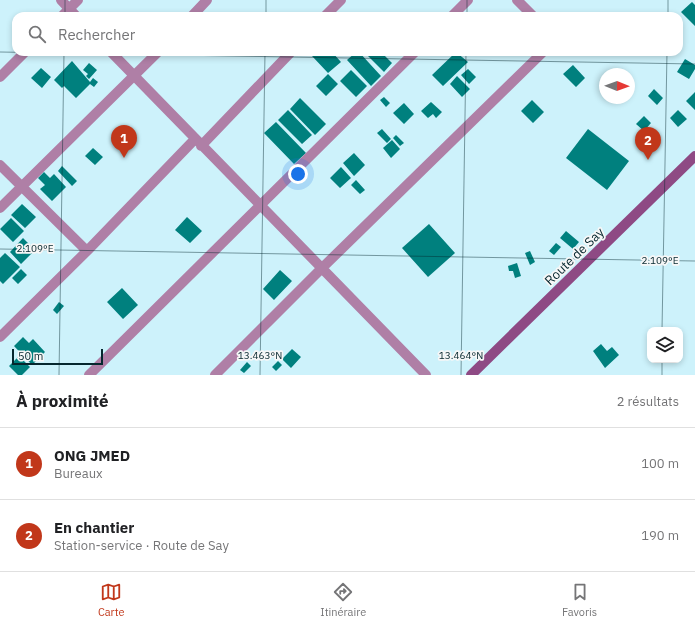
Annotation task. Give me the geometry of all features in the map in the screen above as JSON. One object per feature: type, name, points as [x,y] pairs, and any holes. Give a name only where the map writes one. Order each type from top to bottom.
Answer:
[{"type":"main road","name":"Route de Say","points":[[471,375],[695,156]]},
{"type":"street","points":[[61,0],[68,12]]},
{"type":"street","points":[[70,12],[78,0]]},
{"type":"street","points":[[196,12],[207,0]]},
{"type":"street","points":[[329,12],[341,0]]},
{"type":"street","points":[[456,12],[468,0]]},
{"type":"street","points":[[517,0],[529,12]]},
{"type":"street","points":[[0,77],[21,56]]},
{"type":"street","points":[[115,56],[426,375]]},
{"type":"street","points":[[0,208],[154,56]]},
{"type":"street","points":[[0,337],[287,56]]},
{"type":"street","points":[[89,375],[411,56]]},
{"type":"street","points":[[215,375],[539,56]]},
{"type":"street","points":[[0,165],[87,251]]},
{"type":"building","points":[[692,2],[695,5],[695,26],[683,14],[683,12],[681,12]]},
{"type":"building","points":[[312,56],[336,56],[341,62],[328,73]]},
{"type":"building","points":[[352,56],[363,56],[381,76],[371,86],[347,60]]},
{"type":"building","points":[[368,56],[385,56],[392,63],[384,72]]},
{"type":"building","points":[[452,56],[461,56],[468,62],[443,86],[432,75]]},
{"type":"building","points":[[685,59],[695,65],[695,69],[689,79],[677,72]]},
{"type":"building","points":[[72,61],[90,82],[93,78],[98,82],[94,87],[90,84],[76,98],[64,86],[62,88],[54,80]]},
{"type":"building","points":[[89,63],[97,70],[89,79],[86,76],[88,74],[83,70]]},
{"type":"building","points":[[573,65],[585,78],[576,87],[563,74]]},
{"type":"building","points":[[41,68],[51,77],[42,88],[31,78]]},
{"type":"building","points":[[468,69],[476,77],[469,84],[461,75]]},
{"type":"building","points":[[351,70],[367,86],[356,97],[340,81]]},
{"type":"building","points":[[328,74],[338,84],[326,96],[316,86]]},
{"type":"building","points":[[457,76],[470,89],[462,97],[450,84]]},
{"type":"building","points":[[654,89],[663,98],[657,105],[648,96]]},
{"type":"building","points":[[695,92],[695,110],[686,101]]},
{"type":"building","points":[[384,97],[390,103],[386,107],[380,100]]},
{"type":"building","points":[[300,98],[326,124],[315,135],[290,109]]},
{"type":"building","points":[[532,100],[544,112],[533,123],[521,111]]},
{"type":"building","points":[[431,102],[442,112],[436,118],[433,114],[428,118],[421,111]]},
{"type":"building","points":[[404,103],[414,114],[404,124],[393,113]]},
{"type":"building","points":[[288,110],[312,135],[302,144],[278,120]]},
{"type":"building","points":[[678,110],[687,119],[678,127],[670,118]]},
{"type":"building","points":[[644,116],[651,123],[644,131],[636,124]]},
{"type":"building","points":[[276,122],[306,153],[294,164],[264,133]]},
{"type":"building","points":[[382,129],[391,139],[387,143],[377,133]]},
{"type":"building","points":[[588,129],[629,161],[607,190],[566,158]]},
{"type":"building","points":[[396,135],[404,143],[400,146],[393,138]]},
{"type":"building","points":[[392,140],[400,149],[391,158],[383,148]]},
{"type":"building","points":[[93,148],[103,157],[95,165],[85,156]]},
{"type":"building","points":[[354,153],[365,165],[354,176],[343,163]]},
{"type":"building","points":[[62,166],[77,181],[72,186],[58,171]]},
{"type":"building","points":[[341,167],[351,178],[340,188],[330,178]]},
{"type":"building","points":[[44,172],[50,178],[54,174],[66,187],[52,201],[40,189],[45,185],[38,178]]},
{"type":"building","points":[[356,180],[365,190],[360,194],[351,185]]},
{"type":"building","points":[[22,204],[36,217],[25,228],[11,215]]},
{"type":"building","points":[[187,217],[202,231],[190,243],[175,230]]},
{"type":"building","points":[[11,218],[24,231],[13,242],[0,229]]},
{"type":"building","points":[[429,224],[455,253],[428,277],[402,248]]},
{"type":"building","points":[[566,231],[579,242],[573,249],[560,238]]},
{"type":"building","points":[[23,238],[35,250],[21,264],[10,252]]},
{"type":"building","points":[[556,243],[561,247],[554,255],[549,251]]},
{"type":"building","points":[[530,251],[535,262],[530,265],[525,253]]},
{"type":"building","points":[[5,253],[20,267],[3,284],[0,281],[0,258]]},
{"type":"building","points":[[517,263],[521,276],[515,278],[513,271],[509,271],[508,266]]},
{"type":"building","points":[[21,269],[27,275],[18,284],[12,278]]},
{"type":"building","points":[[280,270],[292,281],[274,300],[263,289]]},
{"type":"building","points":[[122,288],[138,305],[123,319],[107,302]]},
{"type":"building","points":[[59,302],[64,306],[57,314],[53,310]]},
{"type":"building","points":[[23,337],[29,343],[33,339],[45,352],[32,365],[14,346]]},
{"type":"building","points":[[601,344],[607,351],[612,347],[619,355],[605,368],[593,351]]},
{"type":"building","points":[[292,349],[301,357],[291,368],[282,359]]},
{"type":"building","points":[[19,356],[30,367],[22,375],[18,375],[9,366]]},
{"type":"building","points":[[278,361],[282,365],[276,371],[272,367]]},
{"type":"building","points":[[247,362],[251,366],[244,373],[240,370]]},
{"type":"place","name":"ONG JMED","points":[[124,158]]},
{"type":"place","name":"En chantier","points":[[648,160]]}]
